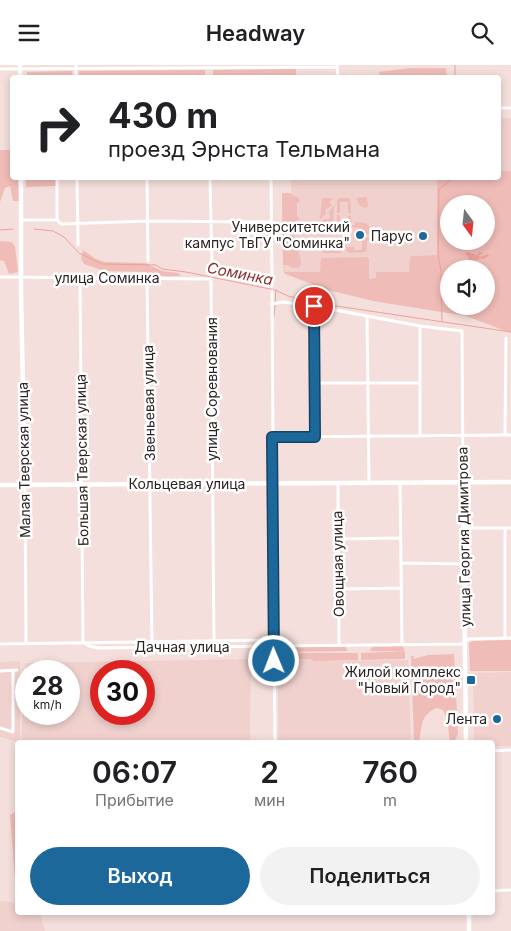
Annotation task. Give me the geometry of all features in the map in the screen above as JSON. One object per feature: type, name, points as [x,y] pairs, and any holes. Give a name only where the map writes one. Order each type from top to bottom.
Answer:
[{"type":"street","points":[[0,69],[20,67],[337,66]]},
{"type":"street","name":"Малая Тверская улица","points":[[21,180],[26,643]]},
{"type":"street","points":[[57,180],[57,220]]},
{"type":"street","points":[[77,180],[78,245]]},
{"type":"street","points":[[147,180],[148,261]]},
{"type":"street","points":[[210,180],[212,266]]},
{"type":"street","points":[[270,180],[275,740]]},
{"type":"street","points":[[21,220],[57,220],[61,224],[147,221],[270,222]]},
{"type":"street","name":"улица Соминка","points":[[0,277],[211,279],[211,282]]},
{"type":"street","name":"Большая Тверская улица","points":[[80,278],[83,642]]},
{"type":"street","name":"Звеньевая улица","points":[[148,279],[152,647]]},
{"type":"street","name":"улица Соревнования","points":[[211,282],[214,647]]},
{"type":"street","points":[[272,304],[283,302],[314,306],[420,325],[420,436]]},
{"type":"street","points":[[314,306],[315,437]]},
{"type":"street","points":[[367,316],[369,482]]},
{"type":"street","name":"улица Георгия Димитрова","points":[[420,325],[462,331],[466,740]]},
{"type":"street","points":[[505,435],[506,338]]},
{"type":"street","points":[[315,383],[420,383]]},
{"type":"street","points":[[272,437],[511,435]]},
{"type":"street","name":"Кольцевая улица","points":[[0,485],[511,482]]},
{"type":"street","name":"Овощная улица","points":[[338,483],[339,645]]},
{"type":"street","points":[[400,483],[402,645]]},
{"type":"street","points":[[463,528],[511,528]]},
{"type":"street","points":[[505,528],[505,638]]},
{"type":"street","points":[[338,539],[401,538]]},
{"type":"street","points":[[401,563],[463,563]]},
{"type":"street","points":[[339,589],[401,588]]},
{"type":"street","name":"Дачная улица","points":[[83,642],[89,646],[99,648],[214,647],[462,644],[469,639],[511,638]]},
{"type":"street","name":"Дачная улица","points":[[0,644],[274,640]]},
{"type":"street","points":[[0,671],[15,671],[13,732],[0,728]]},
{"type":"street","points":[[495,751],[511,750]]},
{"type":"street","points":[[495,891],[511,890]]},
{"type":"street","points":[[469,915],[469,931]]},
{"type":"shaded area","points":[[410,68],[446,68],[447,75],[380,75],[379,72]]},
{"type":"shaded area","points":[[296,69],[296,75],[213,75],[213,70]]},
{"type":"shaded area","points":[[205,70],[205,75],[79,75],[79,71]]},
{"type":"shaded area","points":[[72,71],[72,75],[27,75],[27,72]]},
{"type":"shaded area","points":[[501,118],[511,118],[511,171],[501,171]]},
{"type":"shaded area","points":[[0,150],[10,150],[10,180],[18,180],[19,201],[13,201],[10,186],[5,188],[0,202]]},
{"type":"shaded area","points":[[501,171],[511,171],[511,333],[460,315],[495,315],[495,260],[440,260],[440,312],[373,301],[328,290],[284,272],[320,272],[322,258],[367,257],[369,259],[369,279],[376,278],[376,272],[409,272],[411,256],[437,255],[437,180],[501,180]]},
{"type":"shaded area","points":[[26,180],[56,180],[56,186],[26,187]]},
{"type":"shaded area","name":"Университетский кампус ТвГУ \"Соминка\"","points":[[291,180],[437,180],[437,255],[411,256],[410,272],[376,272],[376,278],[371,279],[320,272],[283,272],[282,193],[291,193]]},
{"type":"shaded area","points":[[282,193],[289,193],[300,199],[297,203],[297,216],[300,219],[295,222],[295,241],[301,265],[298,268],[294,267],[294,269],[288,265],[283,265]]},
{"type":"shaded area","points":[[367,197],[368,207],[360,206],[356,198]]},
{"type":"shaded area","points":[[322,198],[332,198],[333,200],[330,201],[330,204],[332,204],[329,208],[325,209],[326,213],[320,220]]},
{"type":"shaded area","points":[[339,198],[350,198],[351,213],[348,213],[348,202],[340,202],[340,213],[337,213],[337,200]]},
{"type":"shaded area","points":[[334,205],[333,223],[327,225],[321,223],[324,219],[330,219],[329,212]]},
{"type":"shaded area","points":[[337,215],[340,215],[340,226],[348,226],[348,216],[351,216],[352,225],[355,225],[355,222],[366,223],[369,226],[369,235],[365,235],[365,231],[361,229],[347,227],[326,229],[326,232],[323,232],[323,236],[321,236],[321,227],[337,227]]},
{"type":"shaded area","points":[[369,237],[366,252],[349,253],[346,250],[346,247],[354,247],[354,250],[362,250],[362,241]]},
{"type":"shaded area","points":[[321,238],[323,242],[326,242],[326,251],[333,250],[334,247],[343,247],[343,250],[340,253],[323,253]]},
{"type":"shaded area","points":[[0,241],[11,242],[15,246],[18,272],[9,274],[4,261],[0,260]]},
{"type":"shaded area","points":[[83,250],[96,259],[105,262],[145,263],[162,271],[178,273],[181,276],[159,276],[144,272],[104,271],[84,264],[81,259]]},
{"type":"shaded area","points":[[467,252],[477,255],[479,252],[484,253],[479,255],[480,257],[488,254],[489,256],[478,260],[469,260],[465,254]]},
{"type":"shaded area","points":[[511,640],[511,671],[470,671],[469,643],[473,641]]},
{"type":"shaded area","points":[[402,646],[405,650],[370,651],[372,647]]},
{"type":"shaded area","points":[[289,647],[346,647],[347,651],[282,652]]},
{"type":"shaded area","points":[[405,651],[405,659],[361,660],[361,653]]},
{"type":"shaded area","points":[[287,653],[358,653],[358,660],[313,661],[312,659],[300,659],[299,656],[279,656]]},
{"type":"shaded area","points":[[454,654],[458,734],[455,740],[450,740],[447,719],[443,710],[437,708],[427,714],[423,722],[419,740],[414,740],[411,656],[414,656],[413,659],[428,655]]},
{"type":"shaded area","points":[[278,656],[299,656],[300,659],[312,659],[313,661],[408,660],[411,740],[278,740]]},
{"type":"shaded area","points":[[251,659],[250,740],[21,740],[22,725],[80,725],[80,662],[90,662],[90,725],[155,725],[155,661]]},
{"type":"shaded area","points":[[15,661],[15,725],[20,725],[20,740],[15,741],[0,737],[0,662]]},
{"type":"shaded area","points":[[511,672],[511,746],[495,746],[495,740],[474,740],[473,673]]},
{"type":"shaded area","points":[[15,812],[15,880],[10,815]]},
{"type":"shaded area","points":[[0,901],[15,903],[15,915],[41,915],[45,931],[0,931]]},
{"type":"waterway","points":[[455,65],[455,75]]},
{"type":"waterway","points":[[440,265],[438,252],[439,189],[451,180]]},
{"type":"waterway","name":"Соминка","points":[[0,230],[13,229]]},
{"type":"waterway","name":"Соминка","points":[[34,229],[53,231],[64,237],[79,253],[102,264],[156,265],[162,269],[275,290],[288,296],[316,303],[511,332]]},
{"type":"waterway","points":[[275,303],[276,290]]},
{"type":"waterway","points":[[274,316],[275,305]]},
{"type":"waterway","points":[[442,315],[442,321]]},
{"type":"place","name":"Университетский кампус ТвГУ \"Соминка\"","points":[[360,235]]},
{"type":"place","name":"Парус","points":[[423,236]]},
{"type":"place","name":"Жилой комплекс \"Новый Город\"","points":[[471,680]]},
{"type":"place","name":"Лента","points":[[497,719]]},
{"type":"route","points":[[274,661],[272,437],[315,437],[314,306]]}]
